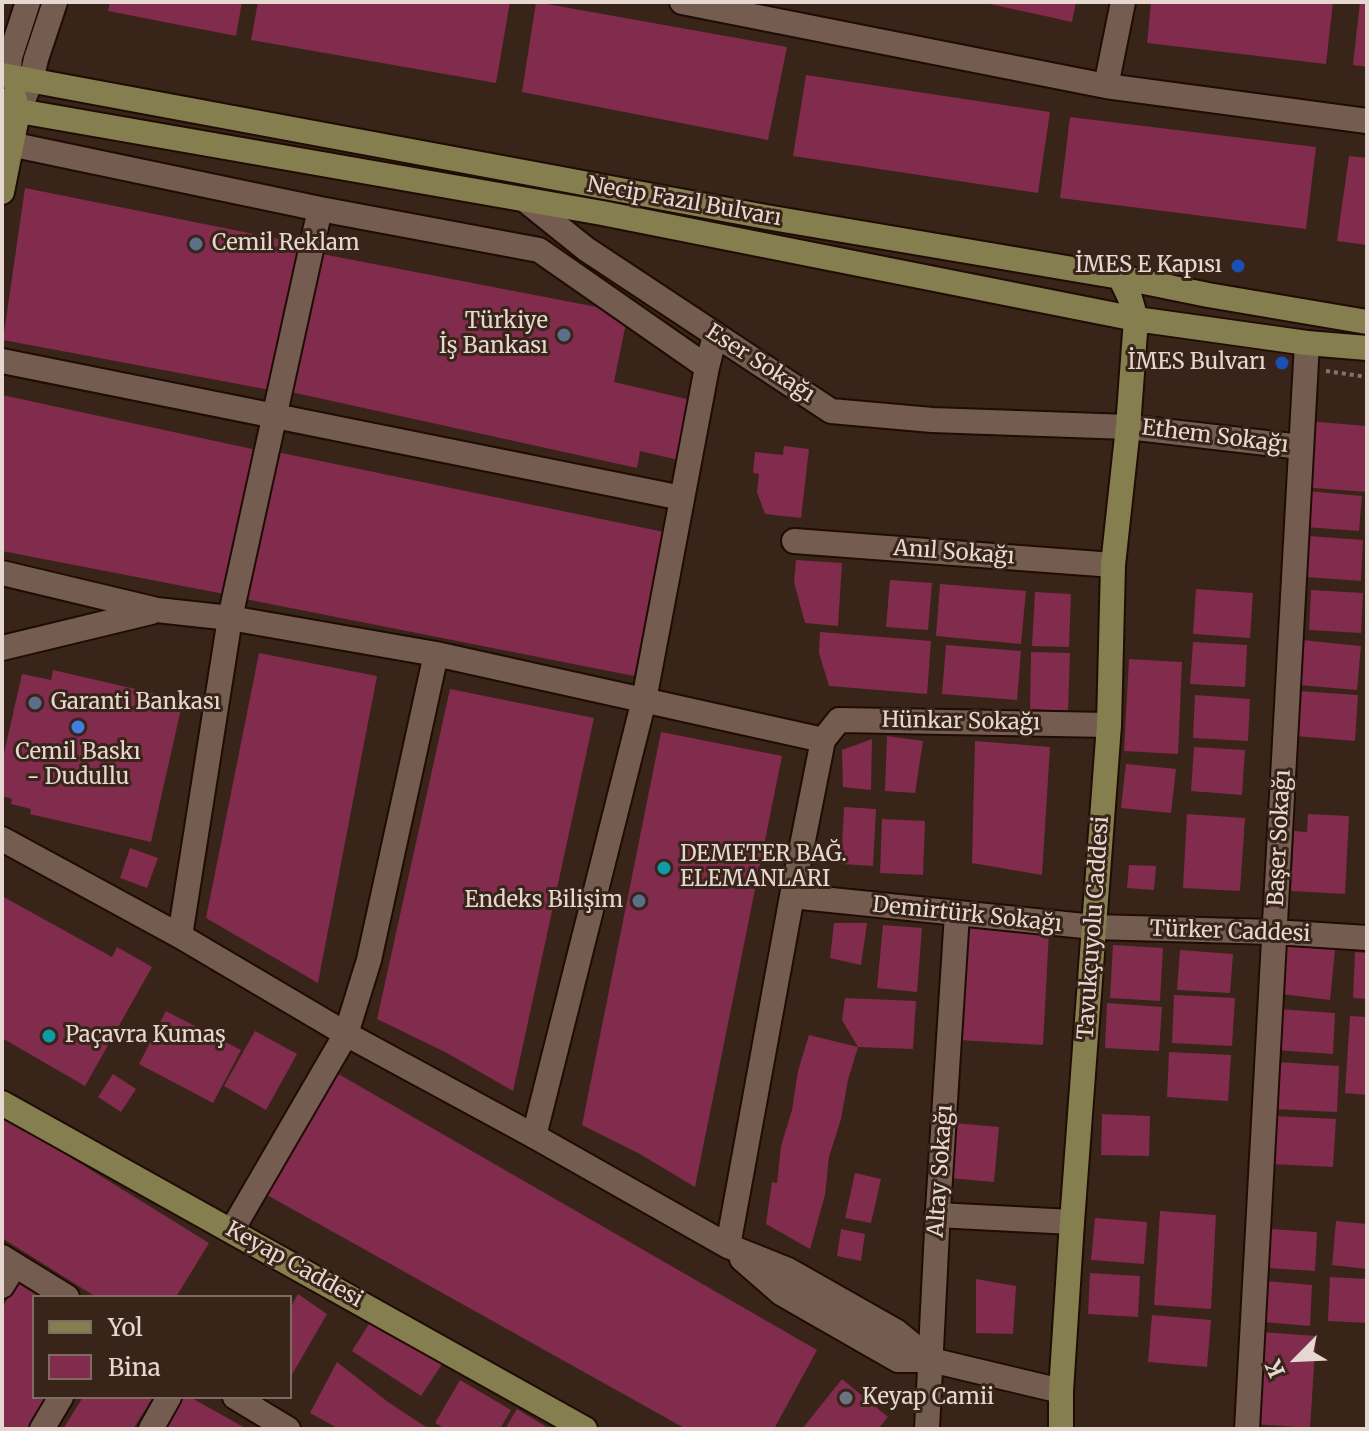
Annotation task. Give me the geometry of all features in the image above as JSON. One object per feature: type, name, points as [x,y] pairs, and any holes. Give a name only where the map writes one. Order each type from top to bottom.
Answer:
[{"type":"main road","points":[[2,192],[10,144],[14,77]]},
{"type":"main road","name":"Necip Fazıl Bulvarı","points":[[14,77],[766,217],[1367,322]]},
{"type":"main road","name":"Necip Fazıl Bulvarı","points":[[10,110],[618,216],[1136,319],[1307,343],[1367,348]]},
{"type":"main road","points":[[1120,277],[1136,319]]},
{"type":"main road","name":"Tavukçuyolu Caddesi","points":[[1061,1429],[1072,1222],[1109,725],[1113,565],[1136,319]]},
{"type":"main road","name":"Keyap Caddesi","points":[[2,1103],[585,1429]]},
{"type":"street","points":[[14,77],[11,54],[28,2]]},
{"type":"street","points":[[14,77],[36,59],[55,2]]},
{"type":"street","points":[[682,2],[1106,86],[1367,121]]},
{"type":"street","points":[[1106,86],[1123,2]]},
{"type":"street","points":[[10,144],[320,209],[539,250],[707,367]]},
{"type":"street","name":"Eser Sokağı","points":[[525,200],[586,249],[831,411],[932,420],[1128,427]]},
{"type":"street","points":[[180,936],[230,618],[320,209]]},
{"type":"street","points":[[534,1136],[644,700],[715,335]]},
{"type":"street","name":"Başer Sokağı","points":[[1247,1429],[1307,343]]},
{"type":"street","points":[[2,361],[682,498]]},
{"type":"street","name":"Ethem Sokağı","points":[[1128,427],[1301,447]]},
{"type":"street","name":"Anıl Sokağı","points":[[794,541],[1113,565]]},
{"type":"street","points":[[2,573],[157,610],[230,618],[436,654],[823,740],[728,1246]]},
{"type":"street","points":[[2,648],[157,610]]},
{"type":"street","points":[[232,1230],[346,1034],[369,960],[436,654]]},
{"type":"street","name":"Hünkar Sokağı","points":[[823,740],[839,720],[1109,725]]},
{"type":"street","points":[[2,839],[180,936],[346,1034],[728,1246],[781,1293],[898,1360],[931,1360],[1061,1391]]},
{"type":"street","name":"Demirtürk Sokağı","points":[[792,896],[1094,927]]},
{"type":"street","name":"Altay Sokağı","points":[[927,1429],[937,1215],[957,914]]},
{"type":"street","name":"Türker Caddesi","points":[[1094,927],[1367,938]]},
{"type":"street","points":[[937,1215],[1072,1222]]},
{"type":"street","points":[[2,1286],[9,1261],[64,1295]]},
{"type":"street","points":[[42,1429],[60,1399]]},
{"type":"street","points":[[151,1429],[168,1399]]},
{"type":"street","points":[[238,1399],[288,1429]]},
{"type":"path","points":[[1306,367],[1367,377]]},
{"type":"building","points":[[110,2],[242,2],[236,36],[108,11]]},
{"type":"building","points":[[258,2],[510,2],[496,83],[251,40]]},
{"type":"building","points":[[536,2],[787,47],[768,140],[522,92]]},
{"type":"building","points":[[981,2],[1076,2],[1072,22]]},
{"type":"building","points":[[1151,2],[1333,2],[1326,64],[1147,43]]},
{"type":"building","points":[[1360,2],[1367,2],[1367,67],[1353,65]]},
{"type":"building","points":[[806,75],[1050,112],[1038,193],[793,156]]},
{"type":"building","points":[[1070,117],[1316,147],[1306,229],[1060,198]]},
{"type":"building","points":[[1349,156],[1367,158],[1367,245],[1337,241]]},
{"type":"building","points":[[25,188],[304,244],[270,390],[3,340]]},
{"type":"building","points":[[322,254],[628,313],[614,382],[691,400],[678,460],[640,451],[637,468],[291,392]]},
{"type":"building","points":[[2,395],[257,450],[224,594],[2,551]]},
{"type":"building","points":[[1306,421],[1367,426],[1367,492],[1301,487]]},
{"type":"building","points":[[784,446],[809,449],[801,518],[765,514],[757,492],[759,474],[753,473],[755,452],[783,455]]},
{"type":"building","points":[[277,452],[664,532],[634,676],[245,599]]},
{"type":"building","points":[[1307,491],[1362,496],[1359,531],[1305,527]]},
{"type":"building","points":[[1308,536],[1363,540],[1361,581],[1306,577]]},
{"type":"building","points":[[796,560],[842,563],[838,626],[805,623],[794,582]]},
{"type":"building","points":[[890,580],[932,583],[928,630],[886,627]]},
{"type":"building","points":[[940,584],[1026,591],[1021,644],[936,636]]},
{"type":"building","points":[[1196,589],[1253,593],[1250,638],[1193,634]]},
{"type":"building","points":[[1311,590],[1363,593],[1361,633],[1309,630]]},
{"type":"building","points":[[1035,592],[1071,594],[1069,647],[1032,646]]},
{"type":"building","points":[[820,632],[931,641],[927,694],[829,686],[819,653]]},
{"type":"building","points":[[1302,640],[1361,646],[1357,690],[1299,685]]},
{"type":"building","points":[[1193,642],[1247,645],[1245,687],[1190,684]]},
{"type":"building","points":[[946,645],[1021,651],[1017,700],[942,694]]},
{"type":"building","points":[[1031,652],[1070,653],[1068,711],[1030,709]]},
{"type":"building","points":[[259,653],[377,676],[318,983],[206,918]]},
{"type":"building","points":[[1129,659],[1182,662],[1178,754],[1124,751]]},
{"type":"building","points":[[53,670],[183,700],[151,842],[30,814],[31,809],[11,804],[12,799],[2,796],[2,762],[22,674],[51,680]]},
{"type":"building","points":[[450,689],[594,718],[513,1091],[447,1053],[377,1019]]},
{"type":"building","points":[[1299,691],[1358,695],[1355,741],[1296,736]]},
{"type":"building","points":[[1195,695],[1250,699],[1248,741],[1193,738]]},
{"type":"building","points":[[661,732],[782,756],[695,1187],[640,1154],[582,1125]]},
{"type":"building","points":[[887,736],[923,741],[915,793],[885,791]]},
{"type":"building","points":[[872,739],[871,790],[843,787],[842,750]]},
{"type":"building","points":[[975,741],[1050,747],[1042,875],[972,863]]},
{"type":"building","points":[[1194,747],[1245,750],[1242,795],[1191,791]]},
{"type":"building","points":[[1126,764],[1176,769],[1171,813],[1121,808]]},
{"type":"building","points":[[844,807],[876,809],[873,866],[841,864]]},
{"type":"building","points":[[1187,814],[1245,818],[1240,891],[1183,888]]},
{"type":"building","points":[[1308,814],[1349,816],[1345,894],[1291,891],[1294,831],[1307,832]]},
{"type":"building","points":[[882,819],[925,821],[923,875],[880,873]]},
{"type":"building","points":[[130,848],[158,858],[147,888],[120,878]]},
{"type":"building","points":[[1129,865],[1156,866],[1154,890],[1127,888]]},
{"type":"building","points":[[2,896],[112,957],[117,947],[152,967],[85,1086],[2,1038]]},
{"type":"building","points":[[834,923],[867,923],[861,965],[830,958]]},
{"type":"building","points":[[883,925],[922,928],[917,992],[877,988]]},
{"type":"building","points":[[966,927],[1049,932],[1043,1045],[959,1040]]},
{"type":"building","points":[[1286,944],[1335,950],[1330,1000],[1281,994]]},
{"type":"building","points":[[1113,945],[1163,948],[1160,1001],[1110,998]]},
{"type":"building","points":[[1180,950],[1233,954],[1230,993],[1177,990]]},
{"type":"building","points":[[1355,952],[1367,953],[1367,999],[1353,998]]},
{"type":"building","points":[[1174,995],[1235,998],[1232,1046],[1172,1043]]},
{"type":"building","points":[[845,998],[916,1001],[913,1049],[858,1047],[842,1020]]},
{"type":"building","points":[[1107,1003],[1162,1007],[1159,1051],[1105,1048]]},
{"type":"building","points":[[1279,1009],[1335,1013],[1333,1054],[1276,1050]]},
{"type":"building","points":[[166,1011],[241,1050],[213,1103],[139,1064]]},
{"type":"building","points":[[1350,1016],[1367,1017],[1367,1095],[1345,1093]]},
{"type":"building","points":[[255,1031],[297,1054],[266,1110],[224,1086]]},
{"type":"building","points":[[809,1035],[858,1047],[829,1157],[825,1195],[810,1249],[766,1224],[772,1182],[777,1183],[781,1146]]},
{"type":"building","points":[[1169,1052],[1231,1055],[1228,1101],[1167,1097]]},
{"type":"building","points":[[1276,1062],[1339,1066],[1337,1112],[1274,1109]]},
{"type":"building","points":[[335,1072],[817,1350],[774,1429],[686,1429],[267,1195]]},
{"type":"building","points":[[113,1074],[136,1089],[121,1112],[98,1097]]},
{"type":"building","points":[[1102,1114],[1150,1116],[1149,1156],[1101,1155]]},
{"type":"building","points":[[2,1115],[209,1243],[177,1295],[93,1295],[2,1238]]},
{"type":"building","points":[[1273,1116],[1336,1119],[1333,1167],[1270,1164]]},
{"type":"building","points":[[954,1123],[999,1127],[994,1182],[949,1178]]},
{"type":"building","points":[[855,1173],[881,1179],[871,1223],[845,1218]]},
{"type":"building","points":[[1160,1211],[1216,1215],[1211,1309],[1154,1305]]},
{"type":"building","points":[[1095,1218],[1147,1222],[1144,1264],[1091,1260]]},
{"type":"building","points":[[1336,1221],[1367,1224],[1367,1269],[1332,1265]]},
{"type":"building","points":[[841,1229],[865,1234],[861,1261],[837,1256]]},
{"type":"building","points":[[1270,1229],[1317,1232],[1315,1271],[1267,1268]]},
{"type":"building","points":[[1090,1273],[1140,1276],[1138,1317],[1088,1314]]},
{"type":"building","points":[[1330,1277],[1367,1279],[1367,1323],[1328,1321]]},
{"type":"building","points":[[976,1279],[1016,1286],[1013,1334],[976,1333]]},
{"type":"building","points":[[18,1281],[38,1295],[32,1295],[32,1399],[50,1399],[32,1429],[2,1429],[2,1308]]},
{"type":"building","points":[[1266,1281],[1312,1285],[1310,1326],[1263,1322]]},
{"type":"building","points":[[298,1294],[327,1314],[292,1375],[292,1304]]},
{"type":"building","points":[[1152,1315],[1211,1320],[1207,1367],[1148,1362]]},
{"type":"building","points":[[372,1319],[442,1364],[421,1396],[352,1351]]},
{"type":"building","points":[[1261,1332],[1316,1336],[1310,1428],[1255,1424]]},
{"type":"building","points":[[337,1362],[429,1429],[339,1429],[310,1413]]},
{"type":"building","name":"Keyap Camii","points":[[842,1379],[888,1417],[878,1429],[802,1429]]},
{"type":"building","points":[[460,1380],[511,1410],[500,1429],[446,1429],[435,1423]]},
{"type":"building","points":[[82,1399],[152,1399],[133,1429],[63,1429]]},
{"type":"building","points":[[183,1399],[194,1399],[247,1429],[166,1429]]},
{"type":"building","points":[[517,1409],[550,1429],[505,1429]]},
{"type":"place","name":"Cemil Reklam","points":[[196,244]]},
{"type":"place","name":"İMES E Kapısı","points":[[1238,266]]},
{"type":"place","name":"Türkiye İş Bankası","points":[[564,335]]},
{"type":"place","name":"İMES Bulvarı","points":[[1282,363]]},
{"type":"place","name":"Garanti Bankası","points":[[35,703]]},
{"type":"place","name":"Cemil Baskı - Dudullu","points":[[78,727]]},
{"type":"place","name":"DEMETER BAĞ. ELEMANLARI","points":[[664,868]]},
{"type":"place","name":"Endeks Bilişim","points":[[639,901]]},
{"type":"place","name":"Paçavra Kumaş","points":[[49,1036]]},
{"type":"place","name":"Keyap Camii","points":[[846,1398]]}]
